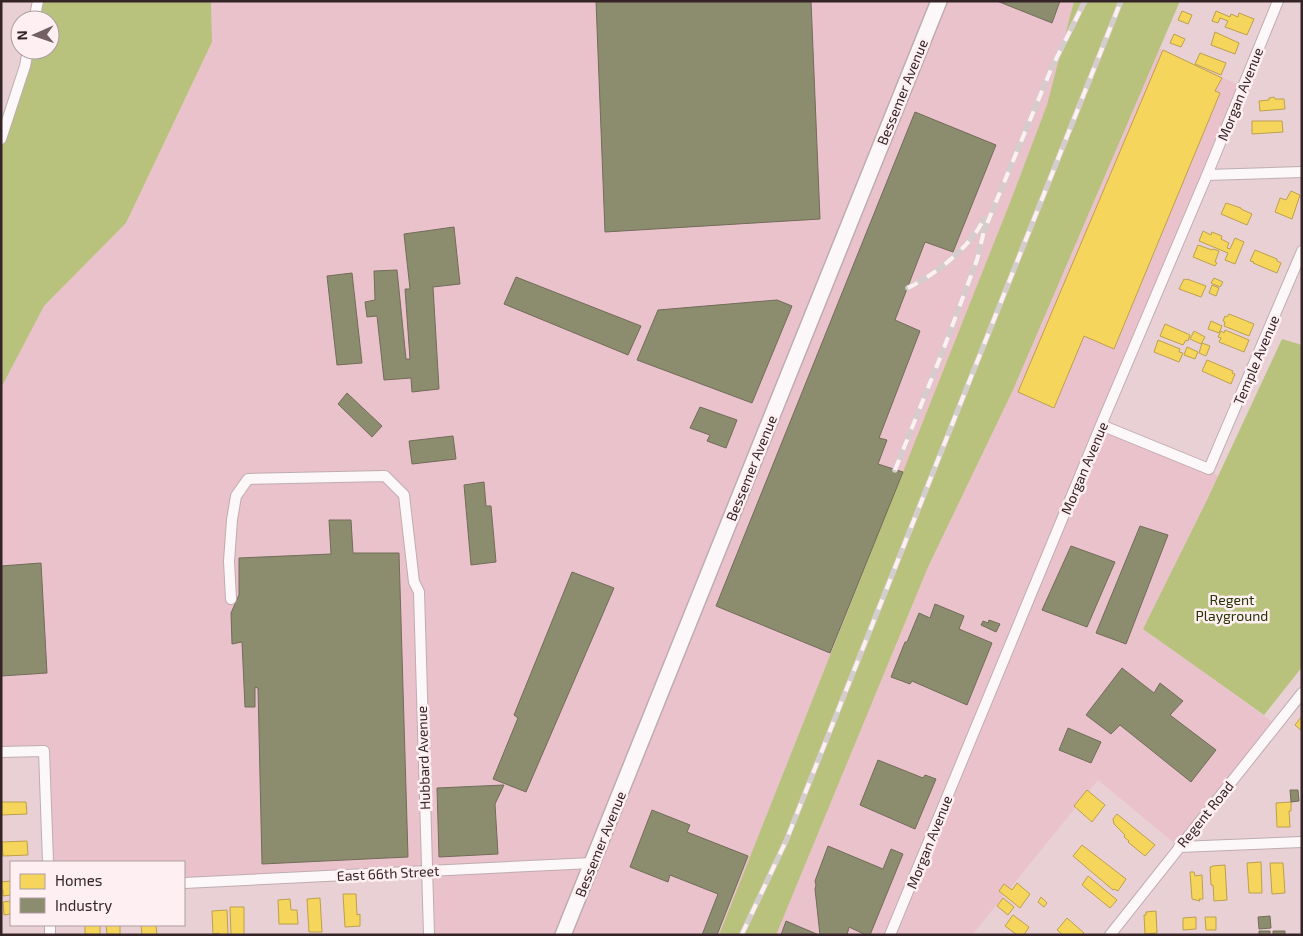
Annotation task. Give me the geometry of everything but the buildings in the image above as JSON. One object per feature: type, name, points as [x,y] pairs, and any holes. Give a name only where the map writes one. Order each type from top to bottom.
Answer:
[{"type":"street","name":"Bessemer Avenue","points":[[563,935],[939,1]]},
{"type":"street","name":"Morgan Avenue","points":[[890,935],[1278,1]]},
{"type":"street","points":[[1,139],[26,60]]},
{"type":"street","points":[[1207,175],[1302,172]]},
{"type":"street","name":"Temple Avenue","points":[[1101,425],[1209,469],[1302,251]]},
{"type":"street","name":"Hubbard Avenue","points":[[231,599],[229,561],[236,496],[248,479],[385,476],[404,495],[414,582],[419,592],[429,935]]},
{"type":"street","name":"Regent Road","points":[[1110,935],[1302,693]]},
{"type":"street","points":[[1,752],[44,751],[48,861]]},
{"type":"street","points":[[1179,847],[1302,842]]},
{"type":"street","name":"East 66th Street","points":[[185,883],[592,863]]},
{"type":"shaded area","points":[[211,1],[1090,1],[1141,40],[1243,87],[1101,425],[1209,469],[1219,477],[1143,629],[1277,725],[1179,847],[1098,780],[972,935],[428,935],[427,872],[185,883],[185,861],[48,861],[44,751],[1,752],[1,388],[44,306],[126,223],[212,42]]},
{"type":"green space","points":[[38,1],[211,1],[212,42],[126,223],[44,306],[1,388],[1,139],[25,60],[60,60],[60,10],[36,10]]},
{"type":"green space","points":[[1074,1],[1180,1],[1012,392],[928,567],[776,935],[719,935],[1011,200],[1047,105]]},
{"type":"green space","name":"Regent Playground","points":[[1282,339],[1302,345],[1302,667],[1264,715],[1143,629],[1207,500]]},
{"type":"railway","points":[[895,470],[977,260],[984,231],[1052,67],[1085,1]]},
{"type":"railway","points":[[742,934],[786,841],[1121,1]]},
{"type":"railway","points":[[908,288],[935,272],[952,258],[974,235],[984,219]]}]
